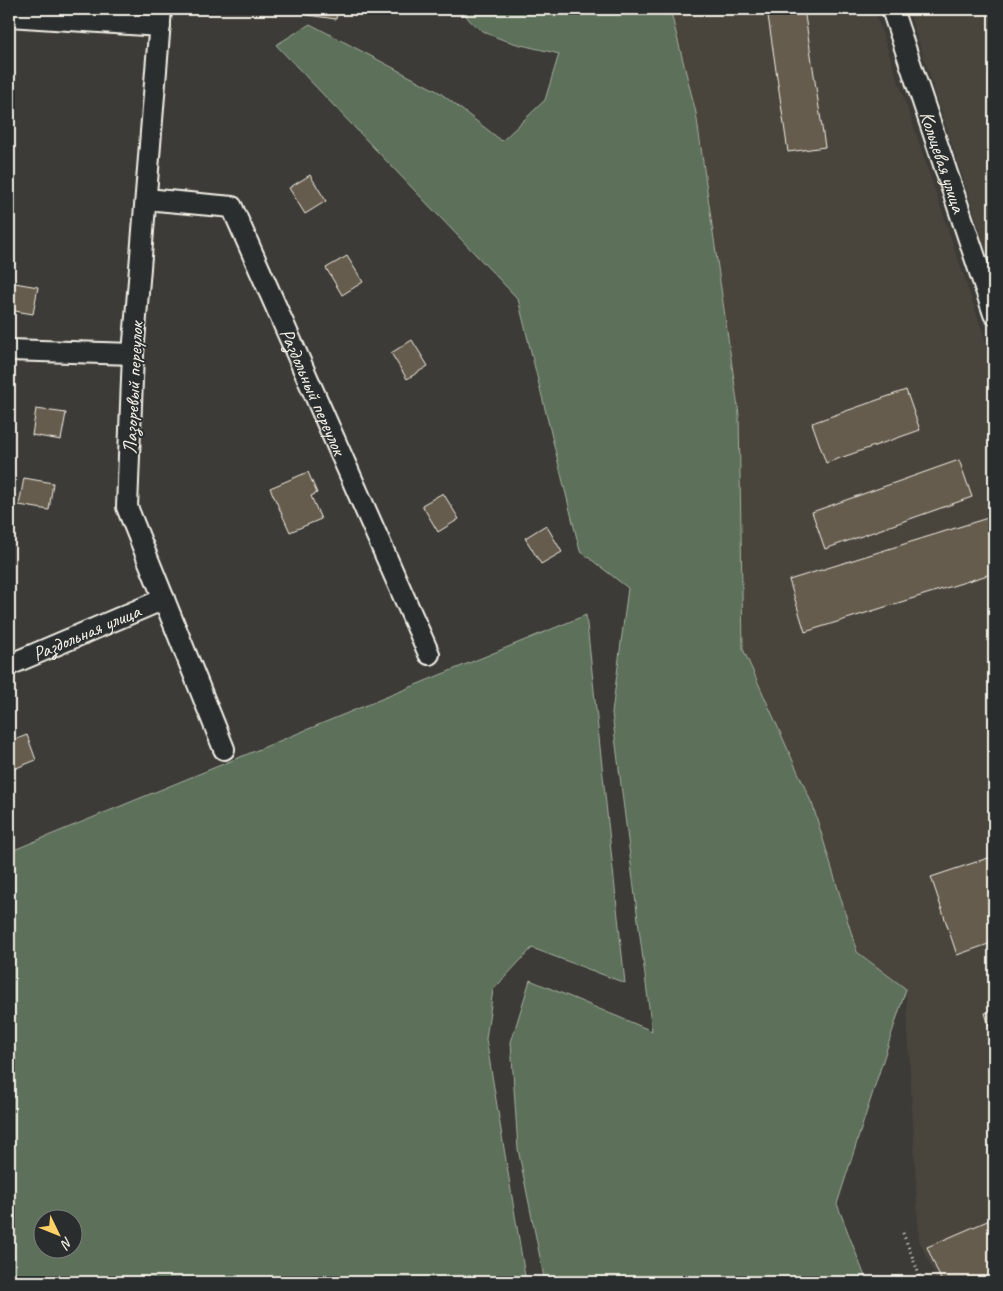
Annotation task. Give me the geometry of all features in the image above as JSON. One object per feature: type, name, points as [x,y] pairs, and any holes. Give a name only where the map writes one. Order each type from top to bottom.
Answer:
[{"type":"street","name":"Кольцевая улица","points":[[892,9],[994,314]]},
{"type":"street","points":[[9,16],[160,17]]},
{"type":"street","name":"Лазоревый переулок","points":[[160,17],[133,354],[127,507],[224,749]]},
{"type":"street","name":"Раздольный переулок","points":[[146,199],[232,207],[430,654]]},
{"type":"street","points":[[9,350],[133,354]]},
{"type":"street","name":"Раздольная улица","points":[[9,665],[164,599]]},
{"type":"path","points":[[903,1233],[922,1282]]},
{"type":"shaded area","points":[[670,9],[874,9],[994,366],[994,1282],[938,1282],[919,1240],[906,989],[857,952],[813,806],[743,649],[739,415],[696,113]]},
{"type":"shaded area","points":[[908,9],[994,9],[994,273]]},
{"type":"green space","points":[[463,9],[670,9],[696,113],[739,415],[743,649],[813,806],[857,952],[906,989],[837,1204],[867,1282],[545,1282],[518,1149],[511,1042],[530,980],[652,1031],[612,713],[628,588],[580,551],[518,299],[276,45],[310,24],[439,92],[502,141],[545,100],[559,54],[490,35],[469,20]]},
{"type":"green space","points":[[586,615],[625,983],[532,948],[493,990],[486,1039],[526,1282],[9,1282],[9,852]]},
{"type":"building","points":[[308,9],[338,9],[336,19],[307,15]]},
{"type":"building","points":[[767,9],[804,9],[825,147],[788,152]]},
{"type":"building","points":[[310,175],[326,201],[305,214],[289,188]]},
{"type":"building","points":[[347,256],[363,282],[342,295],[326,268]]},
{"type":"building","points":[[9,282],[38,287],[33,314],[9,310]]},
{"type":"building","points":[[412,340],[428,366],[407,379],[391,353]]},
{"type":"building","points":[[906,390],[920,430],[826,463],[812,423]]},
{"type":"building","points":[[36,409],[66,413],[61,440],[32,435]]},
{"type":"building","points":[[959,460],[972,497],[825,549],[812,512]]},
{"type":"building","points":[[308,472],[317,493],[311,496],[321,519],[290,532],[270,488]]},
{"type":"building","points":[[24,478],[53,483],[49,510],[19,505]]},
{"type":"building","points":[[443,493],[459,519],[438,532],[422,505]]},
{"type":"building","points":[[994,516],[994,573],[805,632],[789,580]]},
{"type":"building","points":[[546,525],[562,552],[541,564],[525,538]]},
{"type":"building","points":[[27,735],[36,760],[9,771],[9,742]]},
{"type":"building","points":[[994,856],[994,942],[957,955],[931,877]]},
{"type":"building","points":[[994,1010],[994,1041],[985,1013]]},
{"type":"building","points":[[992,1219],[994,1223],[994,1282],[942,1282],[927,1247]]}]
